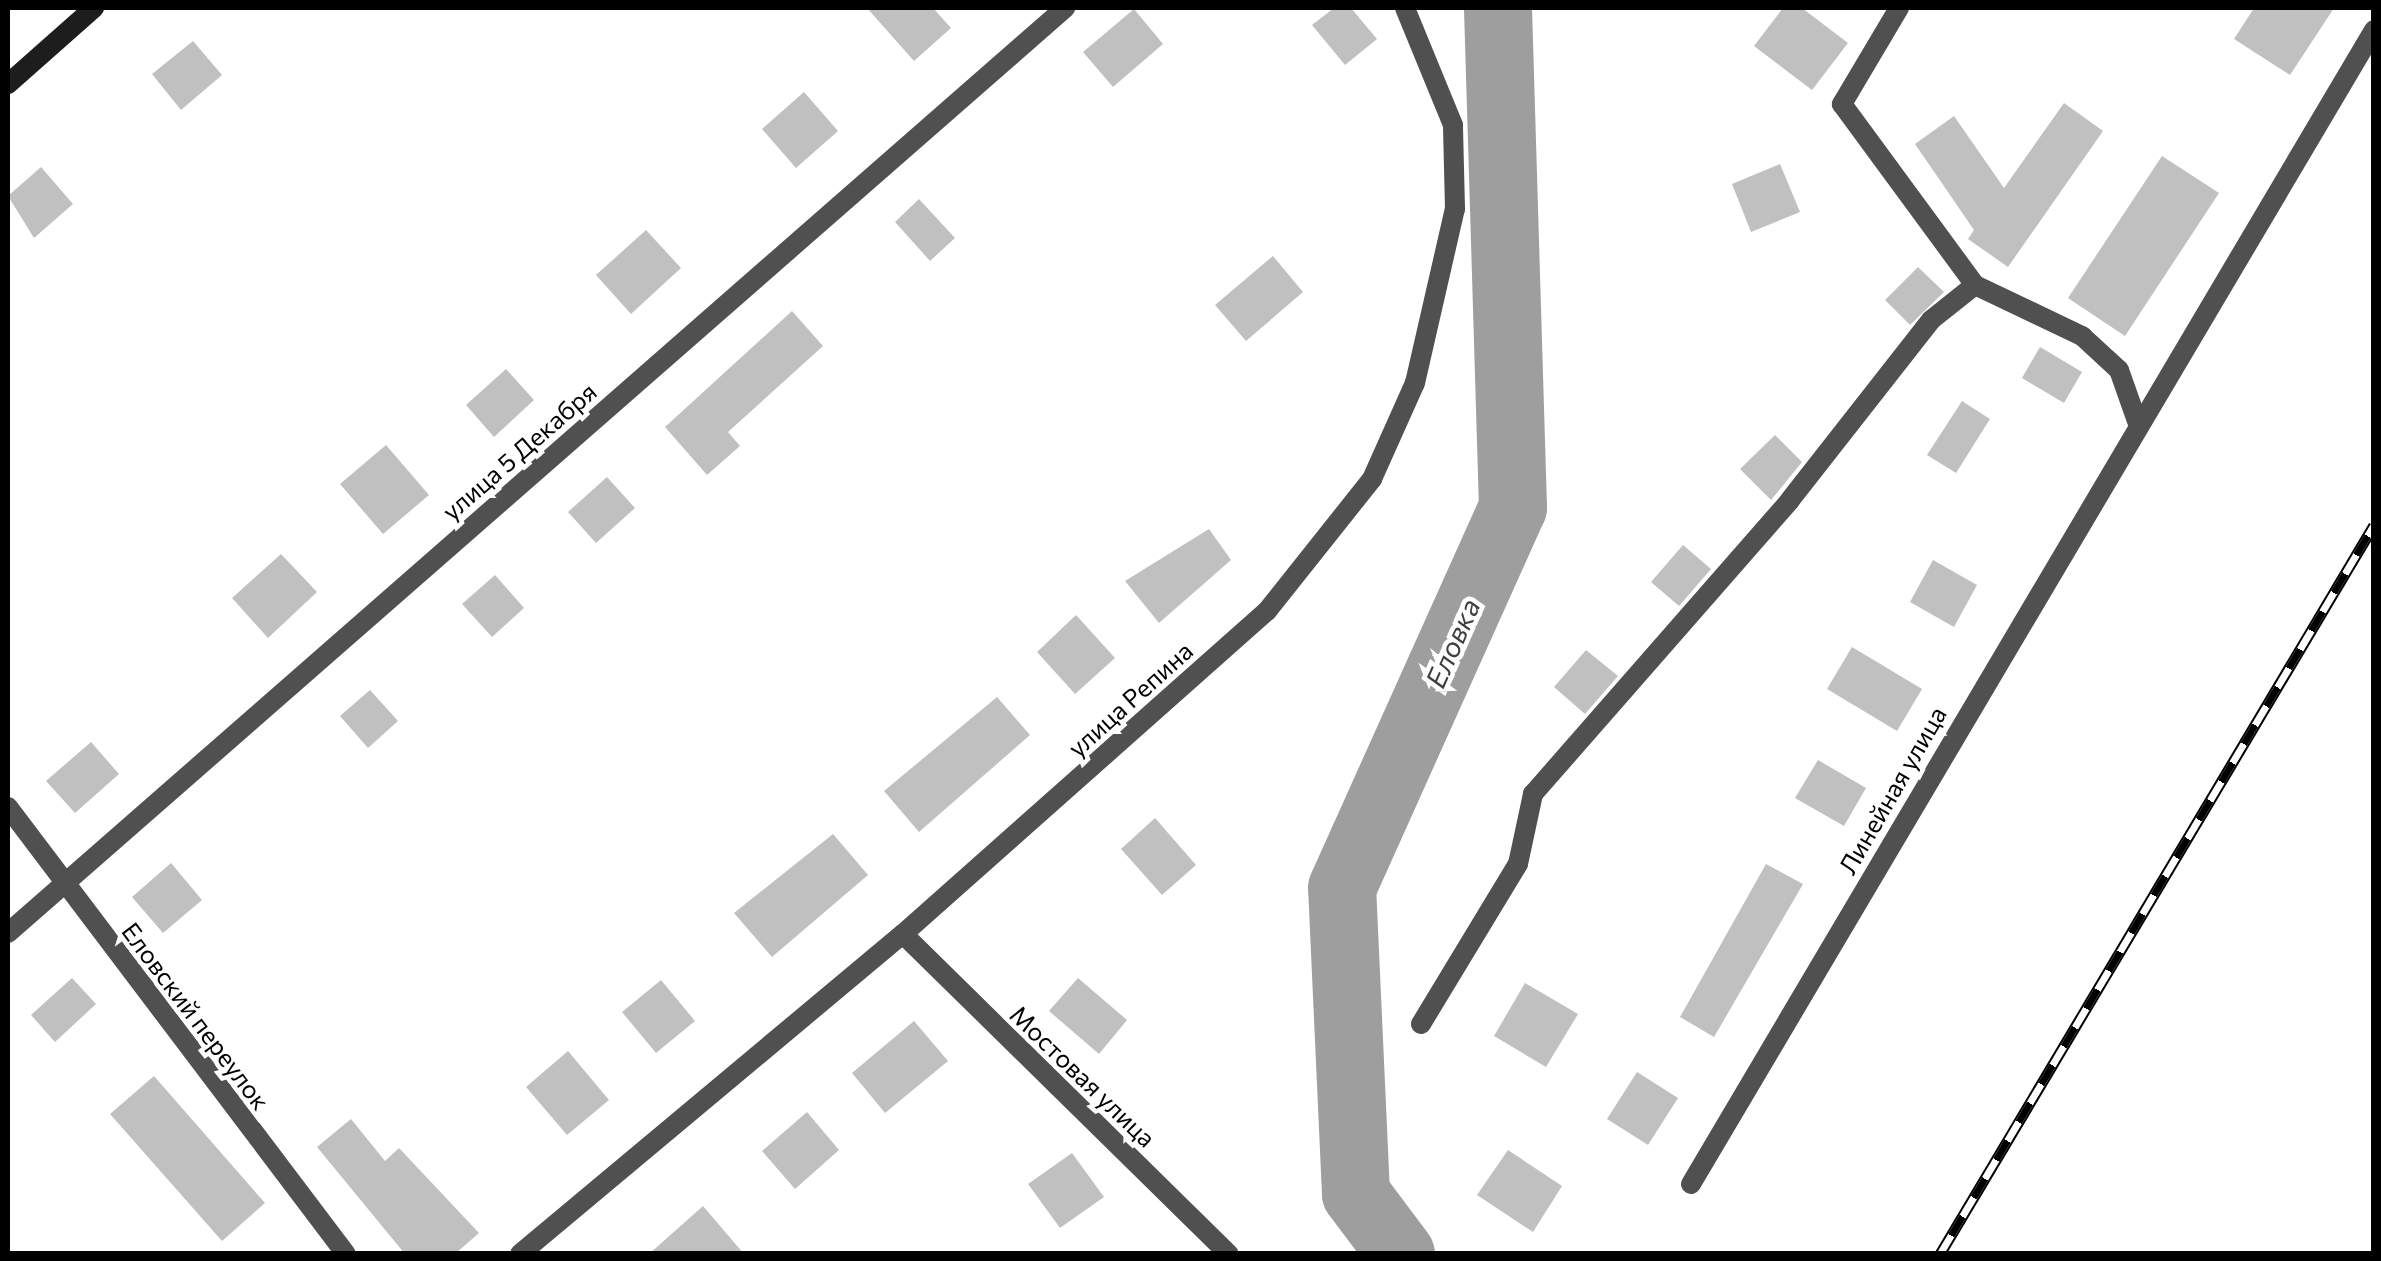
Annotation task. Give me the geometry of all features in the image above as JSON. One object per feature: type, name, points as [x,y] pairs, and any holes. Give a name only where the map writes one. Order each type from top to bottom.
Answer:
[{"type":"main road","points":[[8,84],[94,8]]},
{"type":"street","name":"улица 5 Декабря","points":[[8,933],[1065,8]]},
{"type":"street","name":"улица Репина","points":[[520,1254],[903,934],[1267,611],[1372,479],[1414,383],[1455,210],[1452,125],[1405,8]]},
{"type":"street","points":[[1899,8],[1842,104],[1974,286],[2082,336],[2119,370],[2137,420]]},
{"type":"street","name":"Линейная улица","points":[[1691,1184],[2137,420],[2374,30]]},
{"type":"street","points":[[1421,1024],[1518,864],[1533,794],[1790,500],[1932,320],[1974,286]]},
{"type":"street","name":"Еловский переулок","points":[[8,807],[346,1254]]},
{"type":"street","name":"Мостовая улица","points":[[903,934],[1229,1254]]},
{"type":"building","points":[[867,8],[933,8],[951,28],[914,61]]},
{"type":"building","points":[[1334,8],[1351,8],[1377,39],[1345,65],[1312,25]]},
{"type":"building","points":[[1783,8],[1802,8],[1848,43],[1812,90],[1754,46]]},
{"type":"building","points":[[2254,8],[2334,8],[2290,75],[2234,39]]},
{"type":"building","points":[[1134,9],[1163,44],[1113,87],[1083,52]]},
{"type":"building","points":[[193,41],[222,75],[181,110],[152,74]]},
{"type":"building","points":[[804,92],[838,131],[796,168],[762,129]]},
{"type":"building","points":[[2064,103],[2103,131],[2008,267],[1968,239],[1974,230],[1915,144],[1954,116],[2004,188]]},
{"type":"building","points":[[2162,156],[2219,193],[2125,336],[2068,298]]},
{"type":"building","points":[[1780,164],[1800,212],[1751,232],[1732,184]]},
{"type":"building","points":[[41,167],[73,204],[34,238],[8,196]]},
{"type":"building","points":[[919,199],[955,238],[930,261],[895,222]]},
{"type":"building","points":[[646,230],[681,268],[631,314],[596,275]]},
{"type":"building","points":[[1273,256],[1303,292],[1246,341],[1215,305]]},
{"type":"building","points":[[1918,267],[1944,292],[1910,325],[1885,300]]},
{"type":"building","points":[[792,311],[823,346],[728,432],[740,446],[707,475],[665,427]]},
{"type":"building","points":[[2040,347],[2082,372],[2064,403],[2022,378]]},
{"type":"building","points":[[506,369],[534,400],[494,437],[466,405]]},
{"type":"building","points":[[1962,401],[1990,419],[1956,473],[1927,455]]},
{"type":"building","points":[[1775,435],[1802,462],[1771,500],[1740,469]]},
{"type":"building","points":[[386,445],[429,495],[383,534],[340,484]]},
{"type":"building","points":[[607,477],[635,508],[596,543],[568,512]]},
{"type":"building","points":[[1209,529],[1231,560],[1159,623],[1125,581]]},
{"type":"building","points":[[1683,545],[1711,569],[1679,606],[1651,582]]},
{"type":"building","points":[[281,554],[317,592],[268,638],[232,598]]},
{"type":"building","points":[[1933,560],[1977,585],[1954,627],[1910,602]]},
{"type":"building","points":[[495,575],[524,608],[492,637],[462,604]]},
{"type":"building","points":[[1076,615],[1115,658],[1075,694],[1037,652]]},
{"type":"building","points":[[1852,647],[1922,689],[1897,731],[1827,689]]},
{"type":"building","points":[[1586,650],[1618,676],[1585,714],[1554,687]]},
{"type":"building","points":[[370,690],[398,721],[368,748],[340,716]]},
{"type":"building","points":[[997,697],[1030,735],[919,832],[884,791]]},
{"type":"building","points":[[91,742],[119,774],[75,813],[46,781]]},
{"type":"building","points":[[1818,760],[1866,788],[1844,826],[1795,798]]},
{"type":"building","points":[[1155,818],[1196,865],[1162,895],[1121,849]]},
{"type":"building","points":[[833,834],[868,875],[772,957],[734,913]]},
{"type":"building","points":[[171,863],[202,900],[163,933],[132,897]]},
{"type":"building","points":[[1766,864],[1803,884],[1714,1037],[1680,1017]]},
{"type":"building","points":[[72,978],[96,1004],[55,1042],[31,1015]]},
{"type":"building","points":[[1078,978],[1127,1020],[1099,1054],[1049,1011]]},
{"type":"building","points":[[661,980],[695,1021],[656,1053],[622,1012]]},
{"type":"building","points":[[1525,983],[1578,1014],[1546,1067],[1494,1036]]},
{"type":"building","points":[[914,1021],[948,1061],[885,1113],[852,1073]]},
{"type":"building","points":[[568,1051],[609,1100],[567,1135],[526,1087]]},
{"type":"building","points":[[1637,1072],[1678,1098],[1648,1145],[1607,1119]]},
{"type":"building","points":[[154,1076],[265,1203],[222,1241],[110,1114]]},
{"type":"building","points":[[807,1112],[839,1150],[795,1189],[762,1151]]},
{"type":"building","points":[[351,1119],[385,1161],[399,1148],[479,1233],[455,1254],[405,1254],[317,1147]]},
{"type":"building","points":[[1508,1150],[1562,1186],[1533,1232],[1477,1195]]},
{"type":"building","points":[[1072,1153],[1104,1197],[1060,1228],[1028,1184]]},
{"type":"building","points":[[703,1206],[744,1254],[649,1254]]},
{"type":"waterway","name":"Еловка","points":[[1401,1254],[1356,1194],[1342,888],[1513,508],[1498,8]]},
{"type":"railway","points":[[1940,1254],[2374,525]]}]
